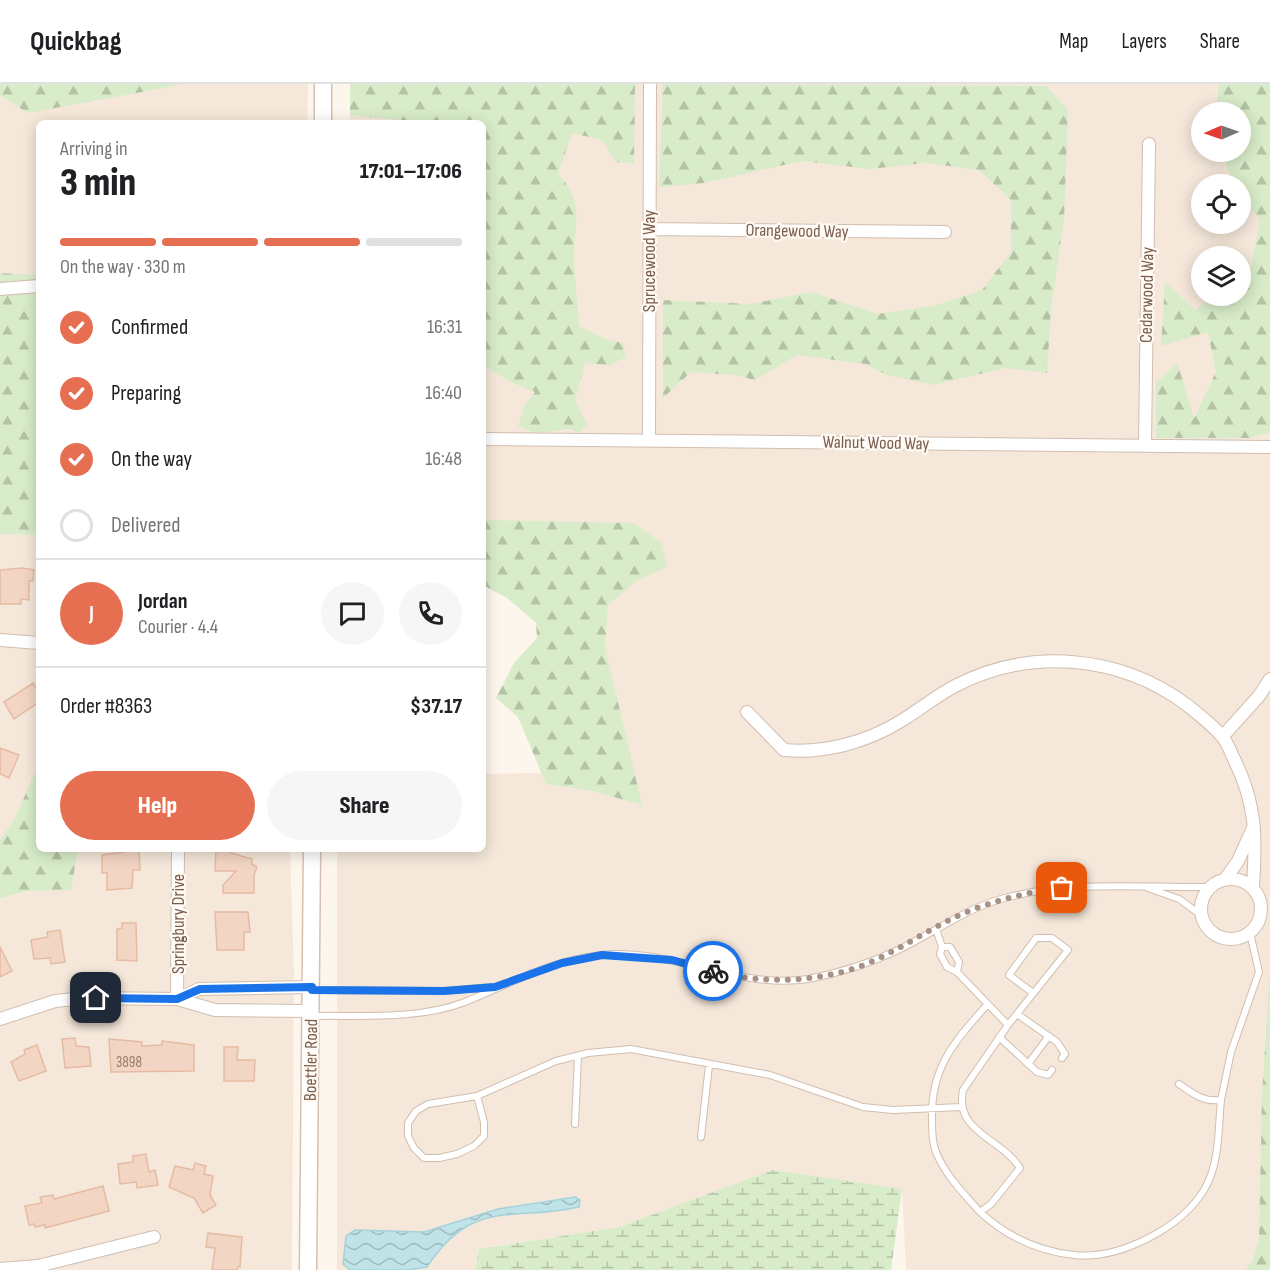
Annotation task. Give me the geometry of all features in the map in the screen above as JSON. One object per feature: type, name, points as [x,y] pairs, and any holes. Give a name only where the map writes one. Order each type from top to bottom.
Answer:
[{"type":"street","points":[[323,84],[323,120]]},
{"type":"street","name":"Sprucewood Way","points":[[649,439],[650,84]]},
{"type":"street","name":"Cedarwood Way","points":[[1145,446],[1149,144]]},
{"type":"street","name":"Orangewood Way","points":[[650,229],[945,232]]},
{"type":"street","points":[[0,289],[36,286]]},
{"type":"street","name":"Walnut Wood Way","points":[[486,439],[1269,447]]},
{"type":"street","points":[[0,640],[36,643]]},
{"type":"street","points":[[747,712],[784,750],[804,752],[832,748],[871,736],[901,722],[954,686],[987,672],[1016,665],[1056,661],[1092,663],[1124,672],[1163,687],[1223,736],[1244,779],[1255,824],[1253,887]]},
{"type":"street","points":[[1223,736],[1259,696],[1270,679]]},
{"type":"street","points":[[1226,878],[1245,881],[1253,887],[1262,905],[1261,915],[1250,933],[1231,939],[1221,938],[1212,932],[1201,915],[1203,896],[1209,887],[1226,878],[1238,861],[1255,824]]},
{"type":"street","name":"Springbury Drive","points":[[177,999],[178,852]]},
{"type":"street","name":"Boettler Road","points":[[308,1270],[312,852]]},
{"type":"street","points":[[177,999],[200,989],[312,989]]},
{"type":"street","points":[[0,1019],[55,1001],[177,999],[215,1010],[312,1013]]},
{"type":"street","points":[[0,1269],[48,1264],[154,1237]]},
{"type":"lane","points":[[312,1013],[411,1012],[463,1002],[495,987],[562,963],[602,955],[672,960],[761,981],[806,979],[850,970],[897,951],[959,916],[999,900],[1040,890],[1083,886],[1209,887]]},
{"type":"lane","points":[[1142,886],[1179,899],[1201,915]]},
{"type":"lane","points":[[936,928],[942,946],[940,954],[947,967],[957,972],[1008,1025]]},
{"type":"lane","points":[[987,1005],[965,1028],[945,1057],[933,1086],[931,1109],[936,1152],[953,1181],[994,1226],[1017,1240],[1046,1250],[1076,1256],[1105,1253],[1135,1245],[1187,1213],[1205,1188],[1215,1161],[1221,1100],[1231,1052],[1259,972],[1250,933]]},
{"type":"lane","points":[[980,1212],[992,1204],[1020,1167],[1013,1158],[967,1122],[962,1107],[963,1090],[999,1037],[1068,950],[1052,938],[1036,938],[1009,975],[1033,993]]},
{"type":"lane","points":[[942,946],[950,947],[958,962],[957,972]]},
{"type":"lane","points":[[312,989],[444,991],[495,987]]},
{"type":"lane","points":[[1017,1014],[1058,1042],[1065,1054],[1062,1058]]},
{"type":"lane","points":[[1028,1064],[1049,1036]]},
{"type":"lane","points":[[999,1037],[1037,1072],[1048,1075],[1052,1070]]},
{"type":"lane","points":[[477,1096],[484,1122],[484,1136],[474,1146],[439,1158],[424,1158],[414,1148],[408,1136],[408,1123],[416,1111],[428,1104],[477,1096],[556,1061],[631,1049],[658,1052],[709,1065],[770,1075],[863,1107],[931,1109],[962,1107]]},
{"type":"lane","points":[[575,1124],[578,1056]]},
{"type":"lane","points":[[701,1137],[709,1065]]},
{"type":"lane","points":[[1179,1084],[1198,1098],[1209,1101],[1221,1100]]},
{"type":"shaded area","points":[[0,84],[308,84],[307,120],[36,120],[36,379],[0,382]]},
{"type":"shaded area","points":[[350,84],[1270,84],[1270,966],[1262,1094],[1263,1270],[906,1270],[902,1189],[719,1191],[619,1227],[479,1249],[475,1270],[337,1270],[337,852],[486,852],[486,774],[580,772],[587,535],[486,533],[486,317],[510,122],[350,119]]},
{"type":"shaded area","points":[[0,534],[36,535],[36,852],[290,852],[294,976],[292,1270],[0,1270]]},
{"type":"green space","points":[[0,84],[185,84],[28,113],[0,95]]},
{"type":"green space","points":[[350,84],[635,84],[634,164],[616,162],[602,140],[572,133],[558,174],[573,195],[576,205],[574,261],[579,326],[605,339],[623,343],[626,357],[610,365],[585,363],[575,401],[587,424],[579,433],[570,429],[535,433],[518,426],[525,405],[535,392],[511,382],[486,367],[486,120],[400,120],[350,115]]},
{"type":"green space","points":[[663,84],[1046,86],[1068,110],[1064,219],[1051,309],[1047,373],[1005,368],[933,385],[887,375],[866,364],[797,355],[755,380],[735,375],[691,372],[663,398],[663,300],[751,304],[811,292],[878,314],[933,306],[982,290],[1011,252],[1011,200],[979,170],[926,163],[870,169],[802,161],[703,183],[659,187]]},
{"type":"green space","points":[[1219,84],[1270,84],[1270,432],[1249,438],[1156,438],[1156,383],[1177,362],[1194,418],[1216,372],[1208,332],[1161,346],[1165,282],[1195,310],[1200,306],[1251,306],[1251,267],[1260,220],[1251,208],[1251,174],[1230,174],[1225,162],[1251,162],[1251,102],[1217,102]]},
{"type":"green space","points":[[0,273],[36,275],[36,535],[0,534]]},
{"type":"green space","points":[[486,520],[633,523],[661,542],[667,567],[639,579],[608,605],[605,647],[642,805],[593,791],[546,784],[518,717],[496,698],[514,663],[537,638],[536,623],[507,598],[486,587]]},
{"type":"green space","points":[[36,771],[36,852],[77,852],[71,890],[27,891],[0,898],[0,840],[14,820]]},
{"type":"green space","points":[[1270,966],[1270,1270],[1245,1270],[1252,1262],[1259,1240],[1262,1094]]},
{"type":"green space","points":[[773,1170],[902,1189],[891,1270],[475,1270],[479,1249],[619,1227]]},
{"type":"water","points":[[575,1197],[580,1200],[579,1207],[495,1216],[478,1221],[461,1230],[444,1245],[427,1267],[408,1270],[350,1270],[343,1264],[346,1236],[355,1230],[424,1232],[498,1209]]},
{"type":"building","points":[[22,568],[34,570],[33,581],[29,581],[29,600],[21,599],[21,604],[0,604],[0,570]]},
{"type":"building","points":[[33,683],[36,688],[36,704],[14,719],[4,702]]},
{"type":"building","points":[[0,748],[19,755],[9,778],[0,774]]},
{"type":"building","points":[[139,852],[140,870],[133,870],[132,888],[107,890],[107,873],[102,873],[102,855]]},
{"type":"building","points":[[216,852],[231,852],[252,859],[252,864],[257,867],[254,875],[254,893],[223,893],[223,885],[236,871],[215,871]]},
{"type":"building","points":[[215,912],[248,912],[250,932],[244,932],[244,950],[217,950]]},
{"type":"building","points":[[122,923],[136,923],[137,961],[117,960],[117,929],[122,928]]},
{"type":"building","points":[[60,930],[65,962],[51,964],[50,958],[34,959],[31,940],[48,937],[47,932]]},
{"type":"building","points":[[0,947],[12,971],[0,977]]},
{"type":"building","points":[[75,1038],[76,1046],[89,1047],[91,1066],[65,1068],[62,1039]]},
{"type":"building","points":[[109,1039],[142,1042],[142,1046],[162,1045],[162,1041],[194,1045],[194,1071],[111,1072]]},
{"type":"building","points":[[37,1045],[46,1071],[19,1081],[11,1062],[25,1054],[24,1050]]},
{"type":"building","points":[[224,1047],[238,1047],[237,1060],[255,1060],[254,1081],[224,1081]]},
{"type":"building","points":[[146,1154],[149,1172],[155,1170],[158,1185],[137,1188],[136,1182],[120,1184],[118,1164],[133,1162],[133,1156]]},
{"type":"building","points":[[195,1163],[206,1166],[204,1174],[213,1176],[210,1195],[216,1205],[203,1213],[194,1198],[169,1187],[175,1166],[193,1170]]},
{"type":"building","points":[[103,1186],[109,1211],[45,1228],[45,1225],[35,1227],[34,1224],[29,1225],[25,1206],[42,1203],[40,1197],[53,1195],[54,1199]]},
{"type":"building","points":[[208,1233],[242,1237],[240,1267],[237,1270],[212,1270],[215,1248],[206,1247]]},
{"type":"way so far","points":[[713,971],[761,981],[806,979],[850,970],[897,951],[959,916],[999,900],[1040,890],[1062,888]]},
{"type":"route","points":[[96,998],[177,999],[200,989],[312,987],[312,990],[444,991],[495,987],[531,972],[602,955],[672,960],[713,971]]}]
